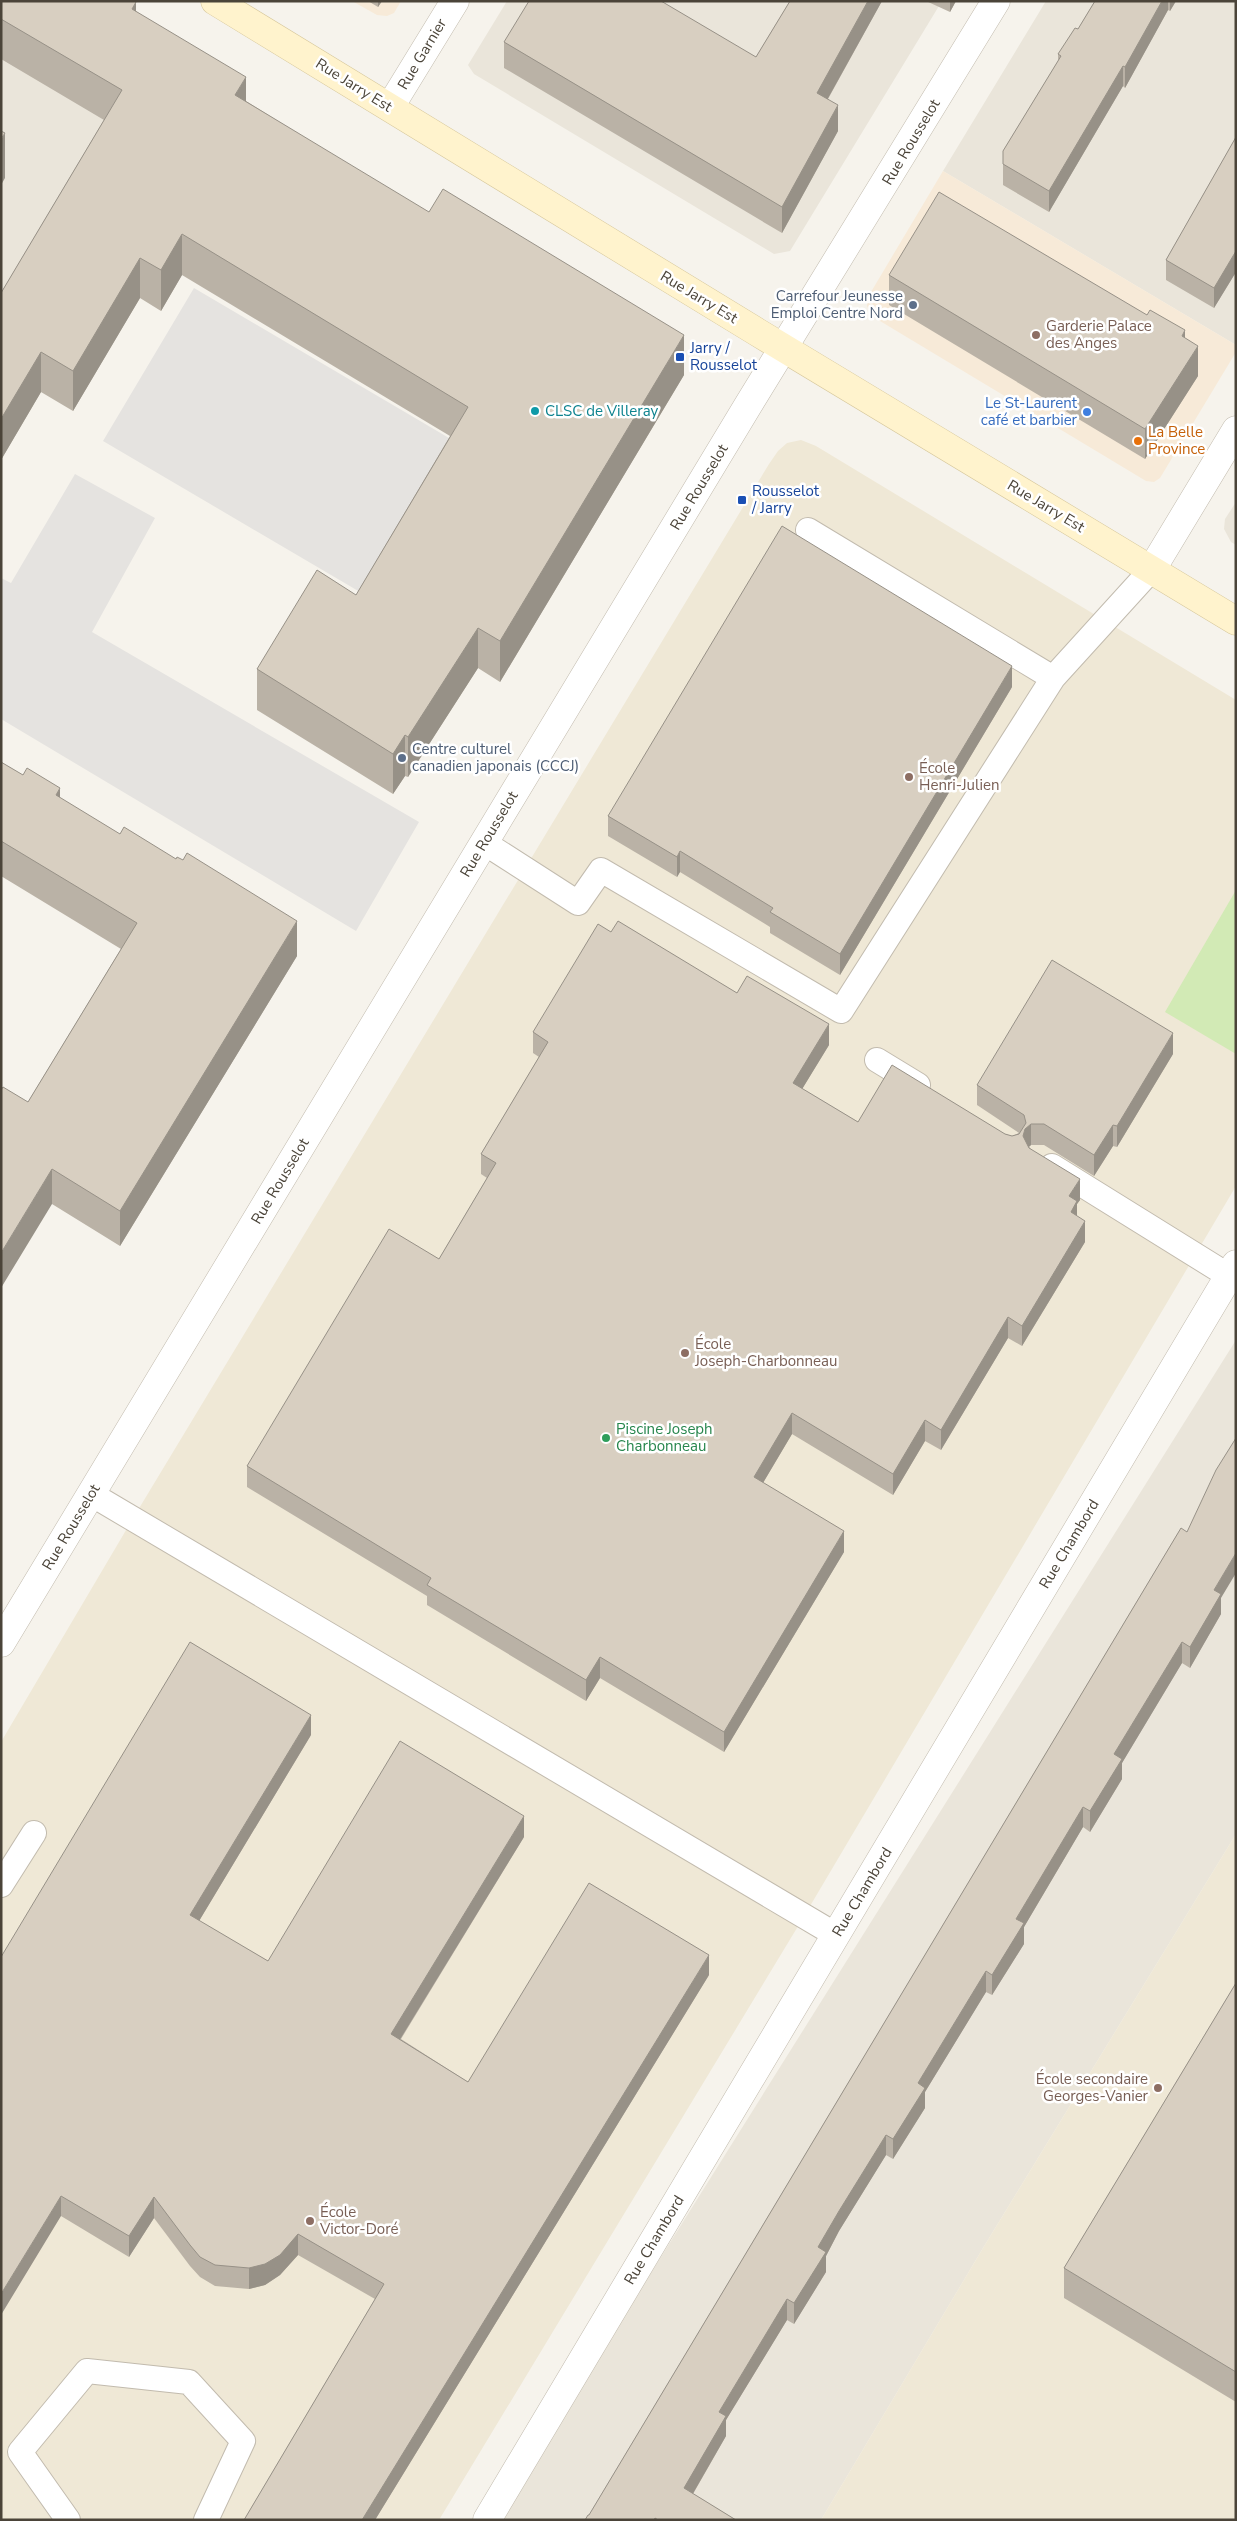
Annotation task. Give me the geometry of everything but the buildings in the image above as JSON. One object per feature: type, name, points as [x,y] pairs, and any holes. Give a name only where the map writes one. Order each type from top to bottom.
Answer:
[{"type":"main road","name":"Rue Jarry Est","points":[[215,1],[1236,621]]},
{"type":"street","name":"Rue Garnier","points":[[390,107],[455,1]]},
{"type":"street","name":"Rue Rousselot","points":[[1,1643],[483,842],[996,1]]},
{"type":"street","points":[[1152,569],[1236,430]]},
{"type":"street","name":"Rue Chambord","points":[[487,2520],[1232,1270]]},
{"type":"lane","points":[[808,530],[1053,678]]},
{"type":"lane","points":[[483,842],[578,903],[601,870],[841,1012],[1053,678],[1152,569]]},
{"type":"lane","points":[[877,1060],[936,1096]]},
{"type":"lane","points":[[1037,1157],[1232,1270]]},
{"type":"lane","points":[[91,1494],[836,1935]]},
{"type":"lane","points":[[1,1885],[34,1833]]},
{"type":"lane","points":[[68,2520],[20,2452],[87,2371],[189,2382],[243,2441],[206,2520]]},
{"type":"shaded area","points":[[1,1],[153,47],[1,301]]},
{"type":"shaded area","points":[[352,1],[401,1],[394,13],[387,16],[377,15]]},
{"type":"shaded area","points":[[507,1],[942,1],[790,251],[774,254],[474,74],[468,65]]},
{"type":"shaded area","points":[[1046,1],[1236,1],[1236,345],[943,171]]},
{"type":"shaded area","points":[[943,171],[1236,345],[1236,352],[1160,478],[1154,482],[1146,481],[875,318],[870,312],[867,306],[868,297]]},
{"type":"shaded area","points":[[194,288],[466,448],[377,602],[103,441]]},
{"type":"shaded area","points":[[801,440],[816,446],[1236,700],[1236,1186],[800,1923],[439,2520],[1,2520],[1,1742],[132,1520],[769,464],[778,451],[787,443]]},
{"type":"shaded area","points":[[75,474],[155,518],[92,632],[419,822],[356,931],[1,719],[1,578],[11,583]]},
{"type":"shaded area","points":[[1236,502],[1236,545],[1231,542],[1224,529],[1225,519]]},
{"type":"shaded area","points":[[1236,1340],[1236,1834],[983,2248],[821,2520],[496,2520]]},
{"type":"shaded area","name":"École secondaire Georges-Vanier","points":[[1236,1834],[1236,2520],[821,2520],[983,2248]]},
{"type":"green space","points":[[1236,890],[1236,1054],[1165,1012]]},
{"type":"place","name":"Carrefour Jeunesse Emploi Centre Nord","points":[[913,305]]},
{"type":"place","name":"Garderie Palace des Anges","points":[[1036,335]]},
{"type":"place","name":"Jarry / Rousselot","points":[[680,357]]},
{"type":"place","name":"CLSC de Villeray","points":[[535,411]]},
{"type":"place","name":"Le St-Laurent café et barbier","points":[[1087,412]]},
{"type":"place","name":"La Belle Province","points":[[1138,441]]},
{"type":"place","name":"Rousselot / Jarry","points":[[742,500]]},
{"type":"place","name":"Centre culturel canadien japonais (CCCJ)","points":[[402,758]]},
{"type":"place","name":"École Henri-Julien","points":[[909,777]]},
{"type":"place","name":"École Joseph-Charbonneau","points":[[685,1353]]},
{"type":"place","name":"Piscine Joseph Charbonneau","points":[[606,1438]]},
{"type":"place","name":"École secondaire Georges-Vanier","points":[[1158,2088]]},
{"type":"place","name":"École Victor-Doré","points":[[310,2221]]}]
